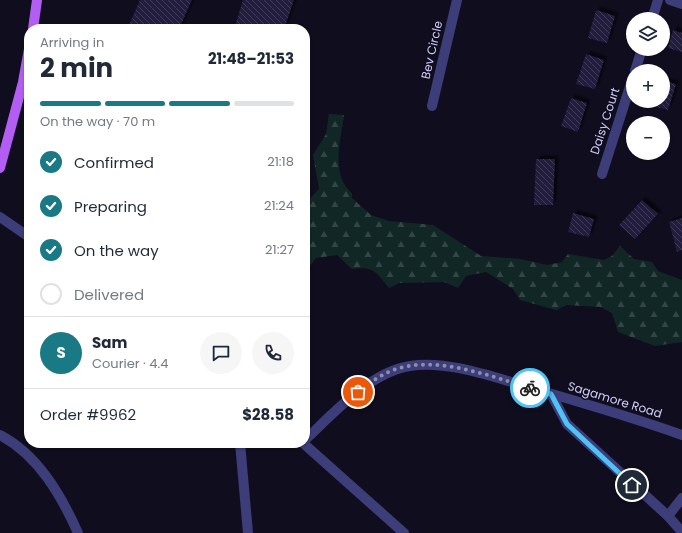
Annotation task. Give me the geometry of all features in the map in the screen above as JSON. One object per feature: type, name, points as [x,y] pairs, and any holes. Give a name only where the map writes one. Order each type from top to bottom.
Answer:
[{"type":"main road","points":[[34,24],[37,0]]},
{"type":"main road","points":[[0,168],[24,76]]},
{"type":"street","name":"Bev Circle","points":[[432,106],[457,0]]},
{"type":"street","points":[[654,12],[658,0]]},
{"type":"street","points":[[670,0],[682,4]]},
{"type":"street","name":"Daisy Court","points":[[602,174],[626,99]]},
{"type":"street","points":[[0,217],[24,234]]},
{"type":"street","name":"Sagamore Road","points":[[310,435],[347,400],[382,375],[409,366],[435,365],[477,372],[682,435]]},
{"type":"street","points":[[551,394],[567,424],[668,516],[682,532]]},
{"type":"street","points":[[0,435],[11,441],[42,470],[78,533]]},
{"type":"street","points":[[240,448],[248,533]]},
{"type":"street","points":[[309,448],[404,533]]},
{"type":"street","points":[[668,516],[682,498]]},
{"type":"green space","points":[[329,114],[344,115],[339,145],[339,167],[341,177],[345,186],[352,193],[352,198],[371,215],[389,221],[433,225],[481,256],[521,259],[547,265],[562,262],[568,254],[604,260],[612,256],[620,246],[634,259],[652,262],[658,271],[682,280],[682,342],[655,346],[618,332],[612,313],[601,307],[567,305],[556,310],[520,300],[513,289],[486,272],[466,276],[458,288],[444,282],[399,283],[389,288],[374,271],[365,268],[352,269],[337,255],[316,258],[310,265],[310,199],[319,189],[313,155],[326,134]]},
{"type":"building","points":[[140,0],[192,0],[181,24],[129,24]]},
{"type":"building","points":[[243,0],[294,0],[286,24],[236,24]]},
{"type":"building","points":[[596,10],[615,16],[607,43],[588,38]]},
{"type":"building","points":[[673,30],[682,33],[682,52],[670,49],[670,41]]},
{"type":"building","points":[[586,54],[604,60],[595,89],[576,84]]},
{"type":"building","points":[[670,83],[676,84],[670,104]]},
{"type":"building","points":[[571,98],[587,103],[578,132],[561,126]]},
{"type":"building","points":[[536,159],[555,159],[553,205],[534,205]]},
{"type":"building","points":[[642,200],[658,214],[635,239],[619,225]]},
{"type":"building","points":[[573,213],[594,219],[589,237],[568,232]]},
{"type":"building","points":[[682,218],[682,250],[677,252],[669,222]]},
{"type":"way so far","points":[[358,392],[382,375],[409,366],[435,365],[477,372],[530,388]]},
{"type":"route","points":[[530,388],[551,394],[567,424],[632,485]]}]
